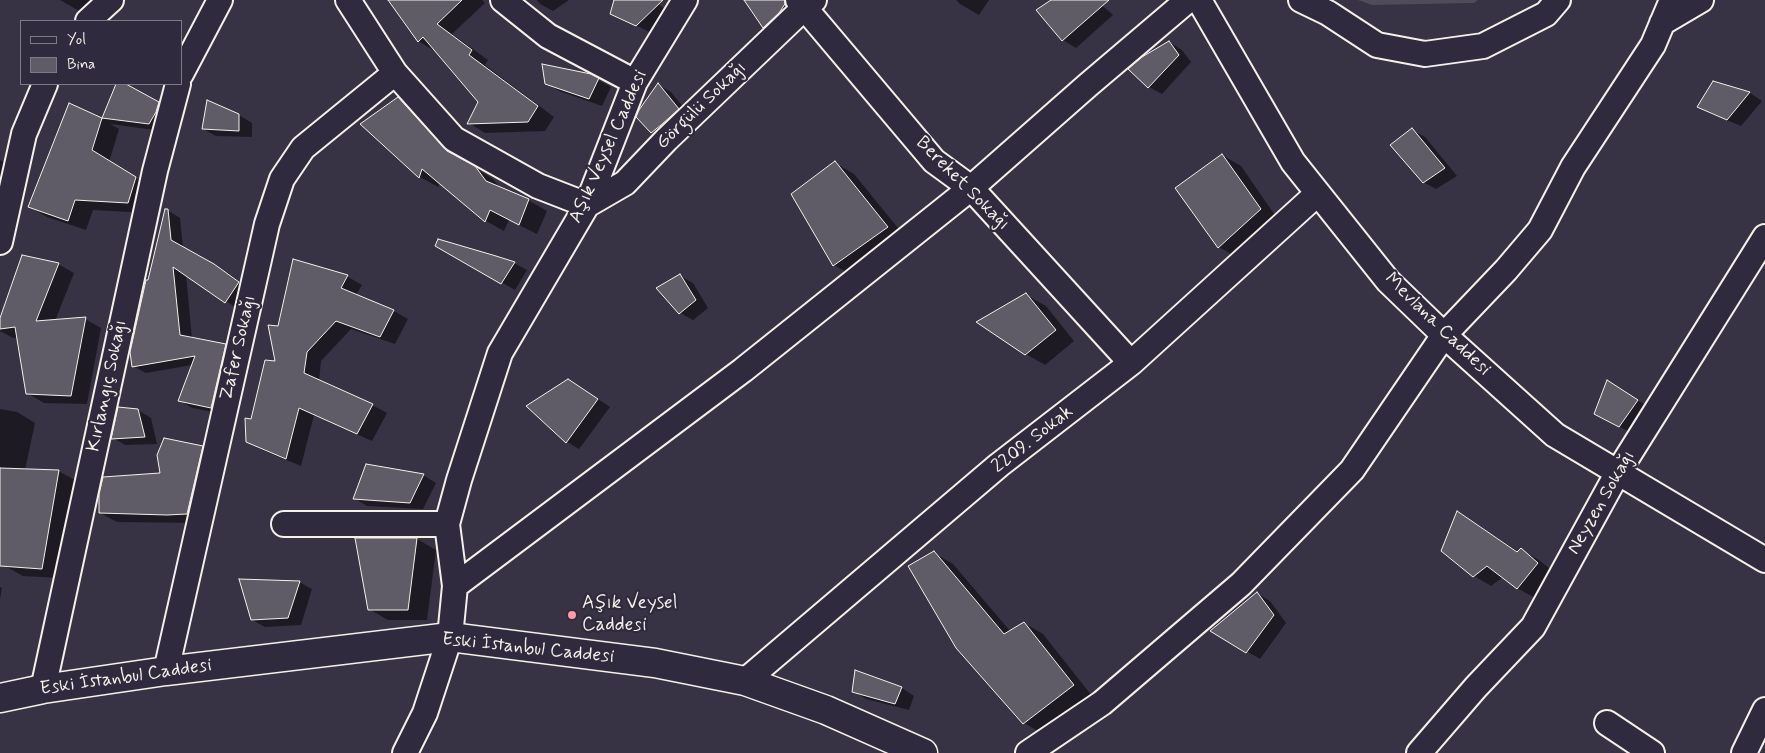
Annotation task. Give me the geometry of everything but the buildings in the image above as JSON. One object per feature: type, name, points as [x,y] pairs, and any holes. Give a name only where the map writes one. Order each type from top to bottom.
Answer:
[{"type":"main road","name":"Eski İstanbul Caddesi","points":[[0,698],[42,689],[166,671],[450,637],[655,663],[745,681],[826,710],[923,753]]},
{"type":"street","points":[[89,20],[111,0]]},
{"type":"street","points":[[182,72],[220,0]]},
{"type":"street","points":[[348,0],[395,73],[454,139],[538,186],[587,205]]},
{"type":"street","points":[[503,0],[548,36],[635,82]]},
{"type":"street","name":"Aşık Veysel Caddesi","points":[[405,753],[425,713],[450,637],[456,586],[447,524],[458,480],[500,353],[587,205],[635,82],[685,0]]},
{"type":"street","points":[[456,586],[743,370],[971,188],[1188,0]]},
{"type":"street","name":"Mevlana Caddesi","points":[[1199,0],[1292,162],[1388,281],[1444,335],[1555,435],[1765,560]]},
{"type":"street","points":[[1301,0],[1328,13],[1378,45],[1425,54],[1483,46],[1546,14],[1558,0]]},
{"type":"street","points":[[1028,753],[1102,703],[1241,584],[1352,470],[1444,335],[1506,270],[1540,230],[1573,167],[1653,45],[1672,0]]},
{"type":"street","points":[[1662,23],[1700,0]]},
{"type":"street","name":"Bereket Sokağı","points":[[805,3],[934,161],[971,188],[1131,363]]},
{"type":"street","name":"Görgülü Sokağı","points":[[587,205],[625,183],[805,3]]},
{"type":"street","name":"Zafer Sokağı","points":[[166,671],[267,224],[282,179],[303,148],[395,73]]},
{"type":"street","points":[[0,242],[24,134],[45,85]]},
{"type":"street","name":"Kırlangıç Sokağı","points":[[42,689],[155,171],[178,85]]},
{"type":"street","name":"2209. Sokak","points":[[745,681],[999,465],[1131,363],[1317,194]]},
{"type":"street","name":"Neyzen Sokağı","points":[[1419,753],[1533,627],[1618,472],[1765,237]]},
{"type":"street","points":[[284,524],[447,524]]},
{"type":"street","points":[[1744,753],[1765,710]]},
{"type":"street","points":[[1607,723],[1652,753]]},
{"type":"shaded area","points":[[1358,0],[1478,0],[1474,3],[1372,5]]},
{"type":"place","name":"Aşık Veysel Caddesi","points":[[572,615]]}]
